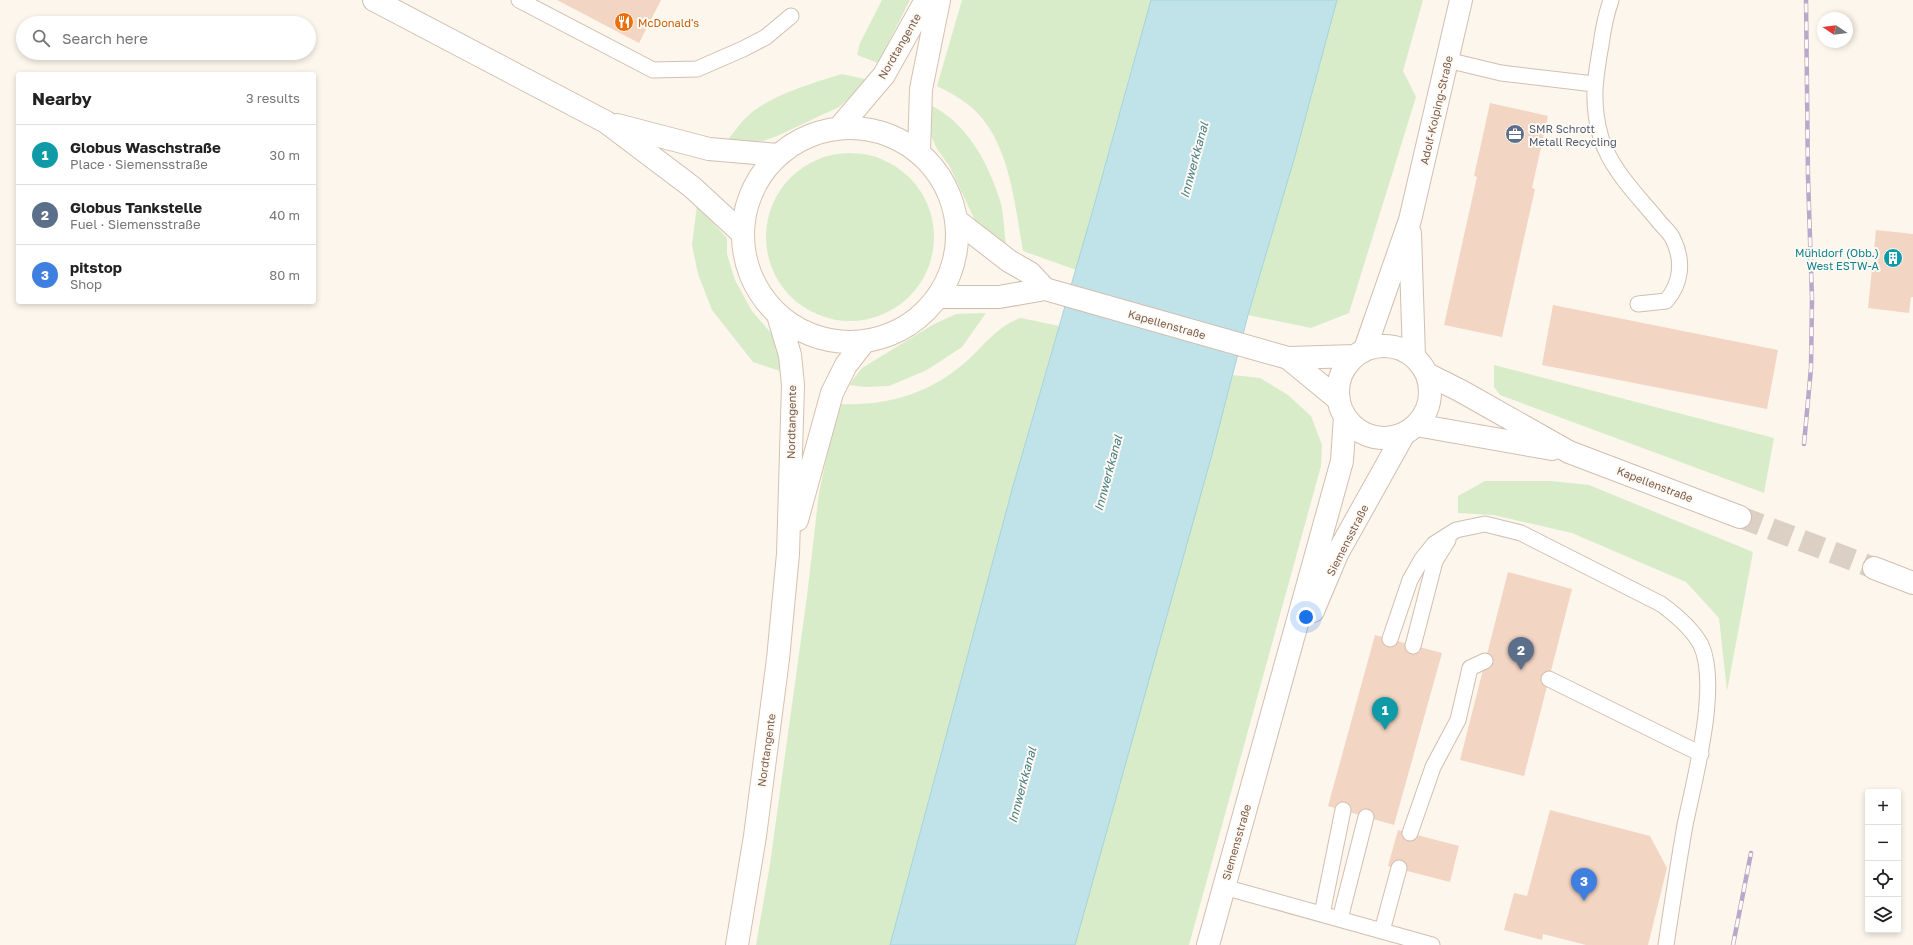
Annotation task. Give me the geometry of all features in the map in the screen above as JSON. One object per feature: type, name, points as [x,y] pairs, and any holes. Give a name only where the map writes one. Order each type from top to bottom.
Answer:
[{"type":"street","points":[[374,0],[606,122],[692,187],[743,234]]},
{"type":"street","name":"Nordtangente","points":[[839,128],[884,75],[926,0]]},
{"type":"street","name":"Nordtangente","points":[[919,152],[921,89],[939,0]]},
{"type":"street","name":"Adolf-Kolping-Straße","points":[[1360,353],[1410,220],[1461,0]]},
{"type":"street","points":[[606,122],[709,149],[778,155]]},
{"type":"street","name":"Nordtangente","points":[[856,127],[884,133],[905,142],[919,152],[930,163],[948,189],[956,220],[957,240],[954,260],[948,279],[938,297],[918,319],[905,327],[878,339],[864,342],[833,341],[818,338],[804,333],[778,315],[759,292],[752,279],[743,249],[744,216],[751,194],[765,168],[788,147],[812,134],[839,128],[856,127]]},
{"type":"street","points":[[956,220],[1009,261],[1030,273],[1045,289]]},
{"type":"street","name":"Adolf-Kolping-Straße","points":[[1410,220],[1414,356]]},
{"type":"street","name":"Kapellenstraße","points":[[938,297],[999,297],[1045,289],[1288,358],[1360,353]]},
{"type":"street","name":"Nordtangente","points":[[737,945],[756,828],[778,659],[788,554],[793,385],[790,355],[778,315]]},
{"type":"street","name":"Nordtangente","points":[[788,554],[832,393],[846,365],[864,342]]},
{"type":"street","points":[[1378,346],[1391,346],[1403,349],[1414,356],[1422,364],[1427,374],[1430,388],[1430,401],[1425,414],[1410,429],[1392,438],[1378,438],[1364,434],[1354,426],[1342,408],[1338,388],[1341,375],[1347,365],[1360,353],[1378,346]]},
{"type":"street","name":"Kapellenstraße","points":[[1288,358],[1342,408]]},
{"type":"street","name":"Kapellenstraße","points":[[1427,374],[1461,391],[1569,452],[1740,517]]},
{"type":"street","name":"Siemensstraße","points":[[1208,945],[1342,461],[1342,408]]},
{"type":"street","name":"Kapellenstraße","points":[[1410,429],[1569,452]]},
{"type":"street","name":"Siemensstraße","points":[[1278,694],[1337,554],[1410,429]]},
{"type":"street","points":[[1874,568],[1913,583]]},
{"type":"lane","points":[[519,0],[653,70],[697,69],[743,49],[766,37],[790,16]]},
{"type":"lane","points":[[1611,0],[1606,13],[1594,84],[1595,113],[1601,140],[1619,174],[1673,239],[1680,261],[1680,276],[1674,292],[1666,302],[1638,304]]},
{"type":"lane","points":[[1447,60],[1501,73],[1594,84]]},
{"type":"lane","points":[[1390,639],[1410,580],[1422,559],[1434,544],[1456,530],[1485,524],[1521,533],[1661,604],[1677,616],[1692,631],[1701,646],[1706,665],[1707,685],[1701,754],[1685,826],[1666,945]]},
{"type":"lane","points":[[1413,646],[1435,561],[1456,530]]},
{"type":"lane","points":[[1410,833],[1434,767],[1458,720],[1470,668],[1485,661]]},
{"type":"lane","points":[[1549,679],[1701,754]]},
{"type":"lane","points":[[1322,914],[1343,810]]},
{"type":"lane","points":[[1340,919],[1366,817]]},
{"type":"lane","points":[[1382,931],[1399,868]]},
{"type":"lane","points":[[1224,887],[1432,945]]},
{"type":"green space","points":[[882,0],[910,0],[878,63],[857,55],[860,43]]},
{"type":"green space","points":[[962,0],[1151,0],[1076,270],[1023,251],[1006,164],[992,132],[982,118],[967,103],[937,86]]},
{"type":"green space","points":[[1337,0],[1423,0],[1403,71],[1416,97],[1349,313],[1311,328],[1248,315],[1295,156]]},
{"type":"green space","points":[[842,74],[869,80],[839,107],[777,136],[763,141],[745,143],[727,141],[746,118],[768,102],[793,90]]},
{"type":"green space","points":[[928,104],[954,121],[974,144],[982,157],[1000,200],[1006,245],[977,225],[950,167],[937,149],[928,129]]},
{"type":"green space","points":[[842,153],[858,153],[882,159],[890,163],[903,172],[915,184],[928,205],[934,229],[934,245],[928,269],[920,284],[903,302],[882,315],[858,321],[842,321],[818,315],[803,307],[780,284],[772,269],[766,245],[766,229],[772,205],[780,190],[803,167],[818,159]]},
{"type":"green space","points":[[697,205],[727,238],[727,254],[735,280],[752,311],[777,340],[783,372],[753,362],[712,310],[698,274],[692,245]]},
{"type":"green space","points":[[986,313],[962,347],[927,370],[889,386],[865,387],[849,385],[862,368],[934,324],[956,314]]},
{"type":"green space","points":[[1021,318],[1059,326],[1013,486],[890,945],[756,945],[770,864],[807,596],[819,493],[831,436],[841,404],[876,403],[893,400],[925,389],[955,371],[999,330]]},
{"type":"green space","points":[[1494,365],[1774,438],[1764,493],[1500,395],[1494,387]]},
{"type":"green space","points":[[1233,375],[1260,378],[1288,395],[1311,416],[1322,445],[1321,466],[1189,945],[1075,945]]},
{"type":"green space","points":[[1485,481],[1551,481],[1589,485],[1753,552],[1727,691],[1719,618],[1686,582],[1572,533],[1493,515],[1458,513],[1458,496]]},
{"type":"water","name":"Innwerkkanal","points":[[1151,0],[1337,0],[1295,156],[1248,315],[1211,458],[1075,945],[890,945],[1013,486],[1092,213]]},
{"type":"building","name":"McDonald's","points":[[557,0],[661,0],[639,43]]},
{"type":"building","points":[[1490,103],[1548,116],[1532,188],[1535,189],[1502,337],[1444,325],[1477,177],[1474,176]]},
{"type":"building","name":"Mühldorf (Obb.) West ESTW-A","points":[[1876,230],[1913,234],[1913,297],[1911,297],[1909,313],[1868,308]]},
{"type":"building","points":[[1553,305],[1778,350],[1767,409],[1542,365]]},
{"type":"building","points":[[1508,572],[1572,589],[1524,776],[1460,760]]},
{"type":"building","points":[[1375,635],[1442,653],[1394,825],[1328,806]]},
{"type":"building","points":[[1550,810],[1650,836],[1667,868],[1648,945],[1586,945],[1543,934],[1542,940],[1504,930],[1514,893],[1527,896]]},
{"type":"building","points":[[1398,830],[1459,846],[1450,882],[1388,866]]},
{"type":"tunnel","points":[[1740,517],[1874,568]]},
{"type":"railway","points":[[1804,444],[1811,368],[1812,299],[1808,177],[1806,0]]},
{"type":"railway","points":[[1733,945],[1751,853]]},
{"type":"place","name":"McDonald's","points":[[624,22]]},
{"type":"place","name":"SMR Schrott Metall Recycling","points":[[1515,134]]},
{"type":"place","name":"Mühldorf (Obb.) West ESTW-A","points":[[1893,258]]},
{"type":"place","name":"Globus Tankstelle","points":[[1521,670]]},
{"type":"place","name":"Globus Waschstraße","points":[[1385,730]]},
{"type":"place","name":"pitstop","points":[[1584,901]]}]
